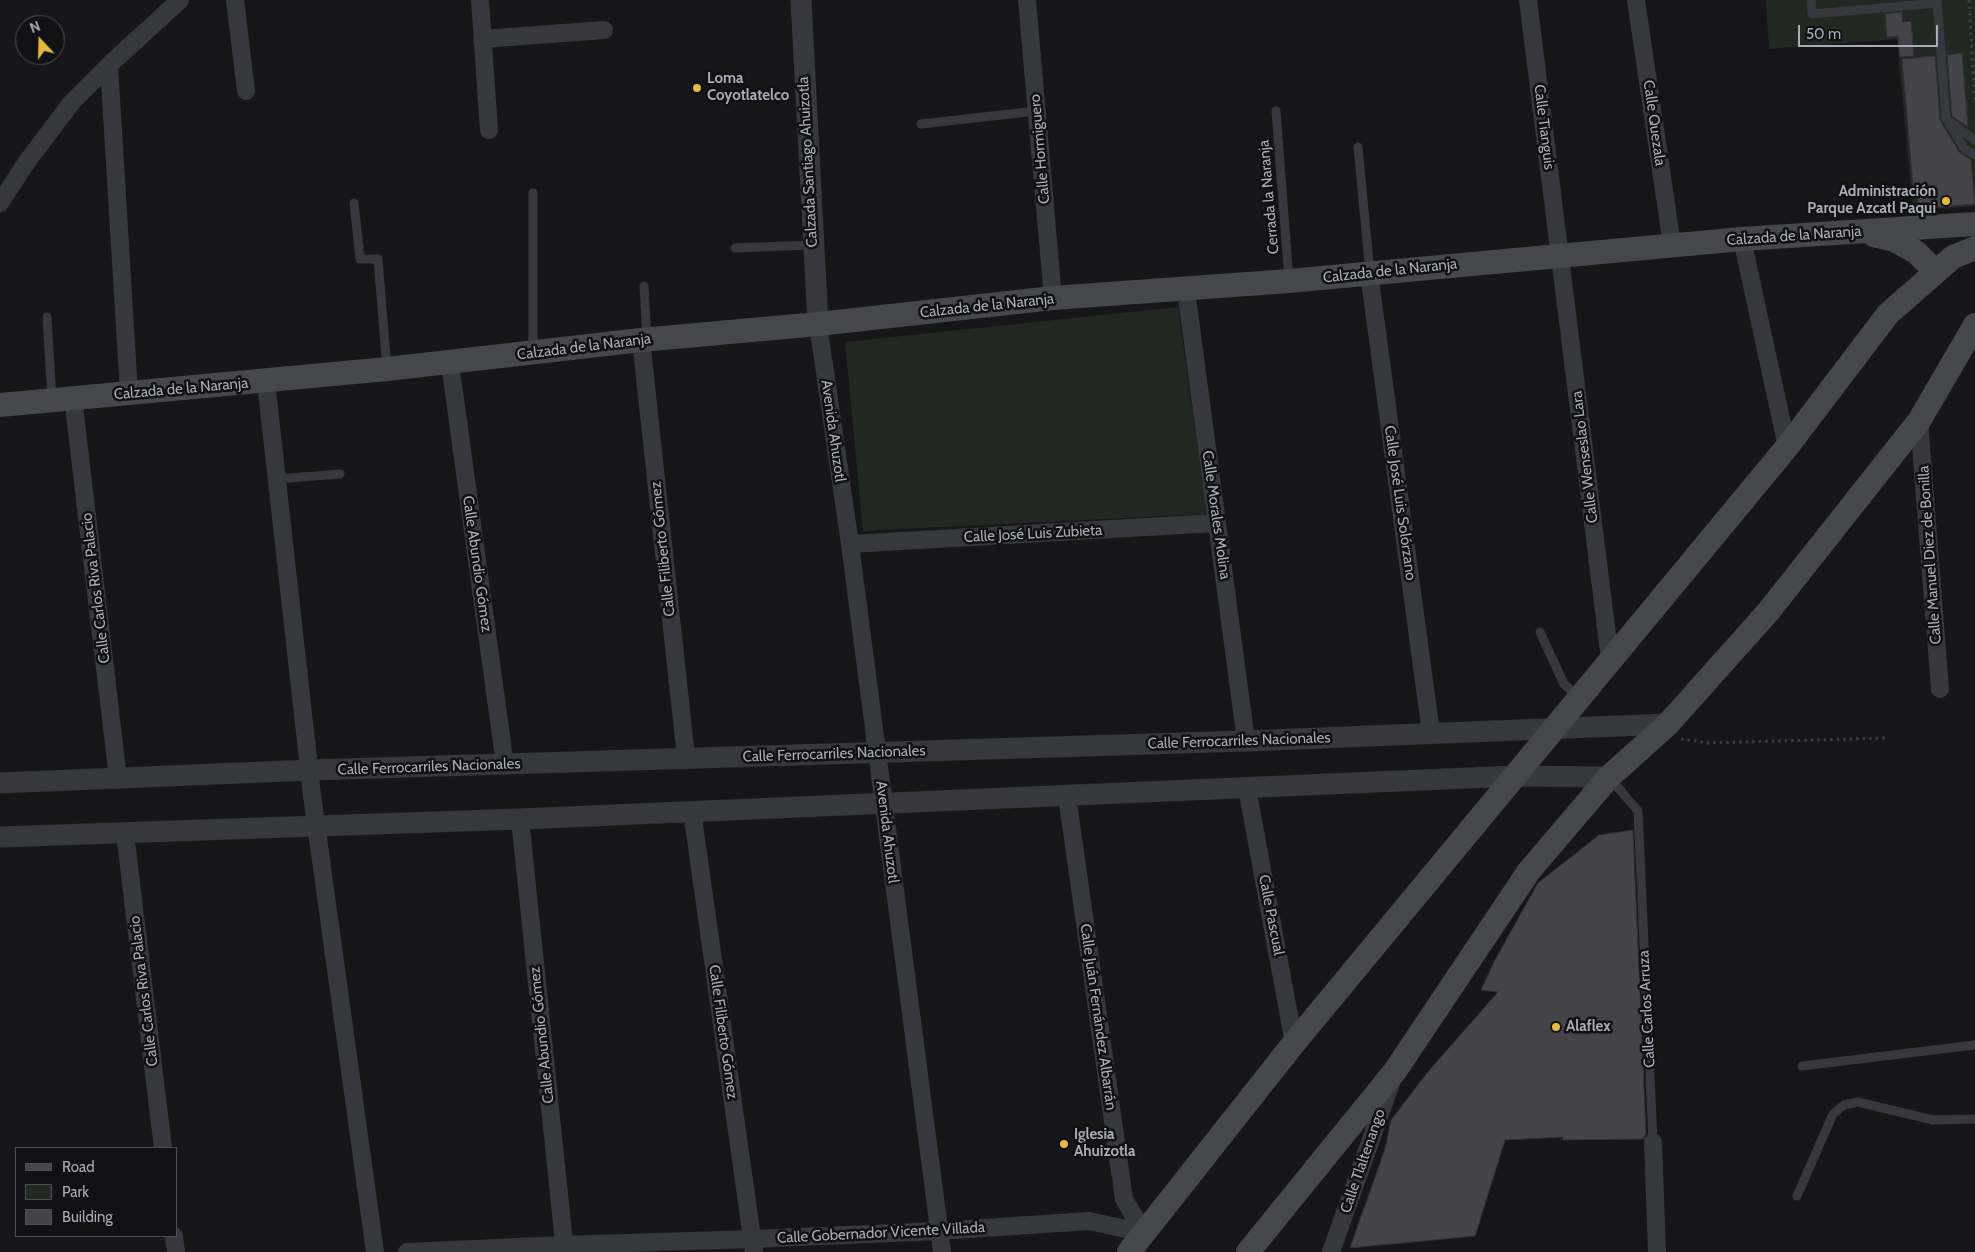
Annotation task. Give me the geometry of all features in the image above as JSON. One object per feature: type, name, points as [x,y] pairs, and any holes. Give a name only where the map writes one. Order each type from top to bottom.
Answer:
[{"type":"main road","name":"Calzada de la Naranja","points":[[0,405],[387,370],[644,340],[818,324],[1052,298],[1186,290],[1742,239],[1975,224]]},
{"type":"main road","points":[[1939,227],[1945,231],[1953,243],[1955,259]]},
{"type":"main road","points":[[1862,232],[1894,240],[1916,252],[1955,259]]},
{"type":"main road","points":[[1128,1252],[1294,1043],[1787,447],[1888,314],[1955,259]]},
{"type":"main road","points":[[1248,1252],[1395,1071],[1528,871],[1609,777],[1662,730],[1768,612],[1919,421],[1975,325]]},
{"type":"street","points":[[0,203],[26,163],[72,102],[109,64],[180,0]]},
{"type":"street","points":[[235,0],[246,91]]},
{"type":"street","points":[[480,0],[489,130]]},
{"type":"street","name":"Calzada Santiago Ahuizotla","points":[[800,0],[812,245],[818,324]]},
{"type":"street","name":"Calle Hormiguero","points":[[1027,0],[1052,298]]},
{"type":"street","name":"Calle Tianguis","points":[[1528,0],[1560,255]]},
{"type":"street","name":"Calle Quezala","points":[[1636,0],[1672,245]]},
{"type":"street","points":[[482,39],[604,30]]},
{"type":"street","points":[[109,64],[129,393]]},
{"type":"street","points":[[1742,239],[1787,447]]},
{"type":"street","name":"Calle Wenseslao Lara","points":[[1560,255],[1610,659]]},
{"type":"street","name":"Calle José Luis Solórzano","points":[[1370,273],[1431,733]]},
{"type":"street","name":"Calle Morales Molina","points":[[1186,290],[1246,741]]},
{"type":"street","name":"Avenida Ahuzotl","points":[[818,324],[850,544],[942,1252]]},
{"type":"street","name":"Calle Filiberto Gómez","points":[[644,340],[686,758]]},
{"type":"street","name":"Calle Abundio Gómez","points":[[450,363],[504,765]]},
{"type":"street","points":[[266,382],[317,827],[375,1252]]},
{"type":"street","name":"Calle Carlos Riva Palacio","points":[[63,399],[118,778]]},
{"type":"street","name":"Calle Manuel Diez de Bonilla","points":[[1919,421],[1940,689]]},
{"type":"street","name":"Calle José Luis Zubieta","points":[[850,544],[1216,523]]},
{"type":"street","name":"Calle Ferrocarriles Nacionales","points":[[0,783],[311,770],[1246,741],[1554,728],[1662,730]]},
{"type":"street","points":[[0,837],[520,819],[1515,776],[1609,777]]},
{"type":"street","name":"Calle Pascual","points":[[1247,788],[1294,1043]]},
{"type":"street","name":"Calle Juán Fernández Albarrán","points":[[1067,796],[1124,1199],[1144,1233]]},
{"type":"street","name":"Calle Filiberto Gómez","points":[[692,811],[753,1246]]},
{"type":"street","name":"Calle Abundio Gómez","points":[[520,819],[564,1248]]},
{"type":"street","name":"Calle Carlos Riva Palacio","points":[[126,834],[163,1147]]},
{"type":"street","name":"Calle Tlaltenango","points":[[1331,1252],[1395,1071]]},
{"type":"street","name":"Calle Carlos Arruza","points":[[1654,1142],[1657,1252]]},
{"type":"street","name":"Calle Gobernador Vicente Villada","points":[[407,1252],[753,1246],[939,1230],[1089,1221],[1144,1233]]},
{"type":"street","points":[[174,1237],[176,1252]]},
{"type":"lane","points":[[1811,0],[1812,14],[1937,2],[1946,119],[1964,148],[1975,155]]},
{"type":"lane","points":[[921,124],[1037,111]]},
{"type":"lane","name":"Cerrada la Naranja","points":[[1276,111],[1289,281]]},
{"type":"lane","points":[[1946,119],[1975,140]]},
{"type":"lane","points":[[1358,147],[1370,273]]},
{"type":"lane","points":[[533,193],[534,353]]},
{"type":"lane","points":[[354,203],[360,259],[378,259],[387,370]]},
{"type":"lane","points":[[735,248],[812,245]]},
{"type":"lane","points":[[644,286],[644,340]]},
{"type":"lane","points":[[47,318],[63,399]]},
{"type":"lane","points":[[277,479],[340,474]]},
{"type":"lane","points":[[1540,632],[1564,684],[1579,697]]},
{"type":"lane","name":"Calle Carlos Arruza","points":[[1609,777],[1638,811],[1654,1142]]},
{"type":"lane","points":[[1802,1066],[1975,1046]]},
{"type":"lane","points":[[1796,1196],[1833,1114],[1844,1105],[1858,1102],[1933,1120],[1975,1119]]},
{"type":"path","points":[[1969,0],[1975,101]]},
{"type":"path","points":[[1662,730],[1707,743],[1886,738]]},
{"type":"green space","points":[[1766,0],[1975,0],[1975,206],[1913,211],[1897,39],[1769,49]]},
{"type":"green space","points":[[1178,307],[1207,514],[863,531],[845,342]]},
{"type":"building","points":[[1902,12],[1902,22],[1911,21],[1914,56],[1900,57],[1898,36],[1887,37],[1885,14]]},
{"type":"building","points":[[1962,53],[1968,127],[1952,116],[1947,55]]},
{"type":"building","points":[[1935,56],[1940,120],[1959,152],[1971,160],[1975,204],[1918,209],[1917,197],[1914,197],[1902,59]]},
{"type":"building","points":[[1633,830],[1646,1134],[1643,1139],[1563,1140],[1563,1137],[1505,1140],[1475,1236],[1350,1248],[1385,1149],[1391,1120],[1427,1073],[1498,992],[1481,990],[1495,960],[1538,883],[1599,835]]},
{"type":"place","name":"Loma Coyotlatelco","points":[[697,88]]},
{"type":"place","name":"Administración Parque Azcatl Paqui","points":[[1946,201]]},
{"type":"place","name":"Alaflex","points":[[1556,1027]]},
{"type":"place","name":"Iglesia Ahuizotla","points":[[1064,1144]]}]
